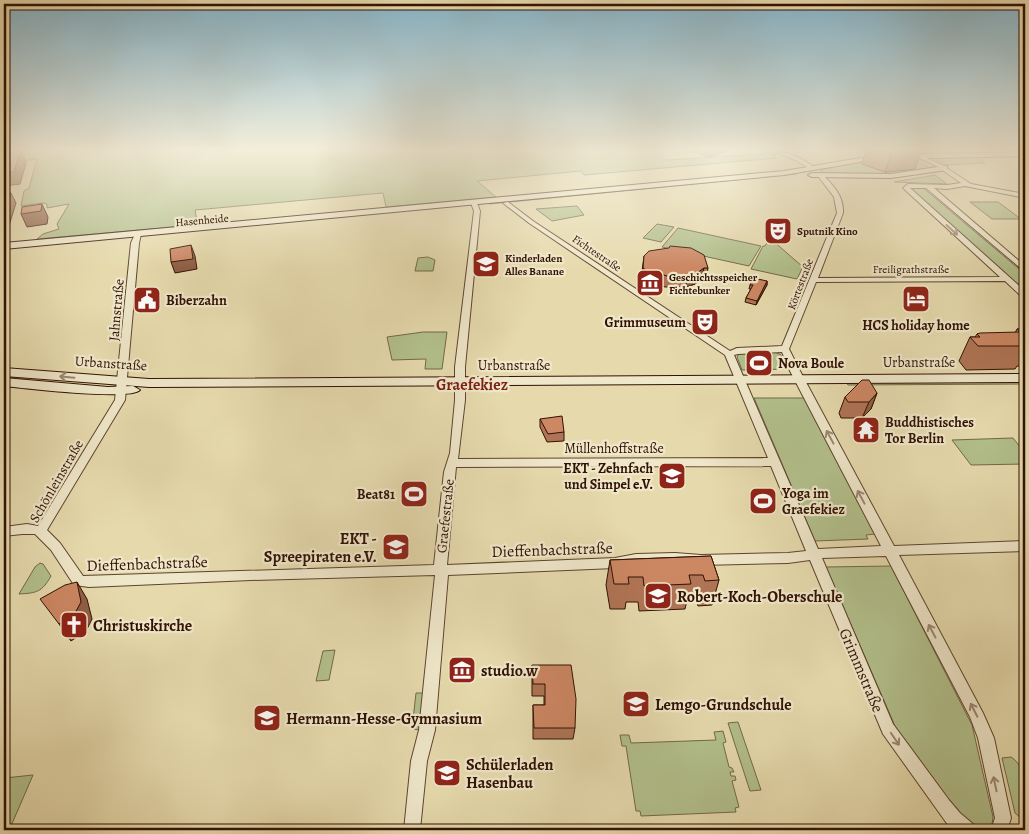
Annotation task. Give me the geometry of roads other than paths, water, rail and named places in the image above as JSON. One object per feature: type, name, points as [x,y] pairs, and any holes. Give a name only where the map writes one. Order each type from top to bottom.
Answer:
[{"type":"main road","name":"Hasenheide","points":[[4,252],[138,236],[628,190]]},
{"type":"main road","name":"Hasenheide","points":[[475,204],[506,203],[639,190]]},
{"type":"main road","name":"Hasenheide","points":[[4,246],[110,239]]},
{"type":"main road","name":"Urbanstraße","points":[[4,372],[92,379],[123,386]]},
{"type":"main road","name":"Urbanstraße","points":[[4,382],[83,389],[123,386],[742,384],[1025,378]]},
{"type":"main road","points":[[83,389],[92,379]]},
{"type":"main road","name":"Urbanstraße","points":[[802,383],[1025,386]]},
{"type":"street","name":"Körtestraße","points":[[785,349],[840,213],[841,206],[832,190]]},
{"type":"street","points":[[908,190],[1025,295]]},
{"type":"street","points":[[932,190],[1025,270]]},
{"type":"street","points":[[968,190],[1025,196]]},
{"type":"street","points":[[981,190],[996,193]]},
{"type":"street","name":"Fichtestraße","points":[[506,203],[531,222],[729,354]]},
{"type":"street","name":"Graefestraße","points":[[412,830],[419,761],[428,730],[442,590],[440,560],[450,472],[455,452],[475,204]]},
{"type":"street","name":"Jahnstraße","points":[[123,386],[138,236]]},
{"type":"street","name":"Freiligrathstraße","points":[[814,280],[1008,279]]},
{"type":"street","points":[[742,384],[729,354],[737,351],[785,349],[983,729],[1003,818],[999,830]]},
{"type":"street","name":"Grimmstraße","points":[[742,384],[888,729],[942,806],[967,830]]},
{"type":"street","name":"Schönleinstraße","points":[[79,581],[51,543],[40,532],[120,400],[123,386]]},
{"type":"street","name":"Müllenhoffstraße","points":[[452,464],[776,462]]},
{"type":"street","points":[[4,532],[34,530],[40,532]]},
{"type":"street","name":"Dieffenbachstraße","points":[[79,581],[622,563],[636,559],[675,558],[713,560],[1025,546]]},
{"type":"place","name":"Sputnik Kino","points":[[778,231]]},
{"type":"place","name":"Kinderladen Alles Banane","points":[[486,264]]},
{"type":"place","name":"Geschichtsspeicher Fichtebunker","points":[[650,283]]},
{"type":"place","name":"HCS holiday home","points":[[916,299]]},
{"type":"place","name":"Biberzahn","points":[[147,300]]},
{"type":"place","name":"Grimmuseum","points":[[705,322]]},
{"type":"place","name":"Nova Boule","points":[[759,363]]},
{"type":"place","name":"Buddhistisches Tor Berlin","points":[[866,430]]},
{"type":"place","name":"EKT - Zehnfach und Simpel e.V.","points":[[672,476]]},
{"type":"place","name":"Beat81","points":[[414,494]]},
{"type":"place","name":"Yoga im Graefekiez","points":[[763,501]]},
{"type":"place","name":"EKT - Spreepiraten e.V.","points":[[396,547]]},
{"type":"place","name":"Robert-Koch-Oberschule","points":[[658,596]]},
{"type":"place","name":"Christuskirche","points":[[74,625]]},
{"type":"place","name":"studio.w","points":[[462,670]]},
{"type":"place","name":"Lemgo-Grundschule","points":[[636,704]]},
{"type":"place","name":"Hermann-Hesse-Gymnasium","points":[[267,718]]},
{"type":"place","name":"Schülerladen Hasenbau","points":[[447,773]]},
{"type":"district","name":"Graefekiez","points":[[472,384]]}]
